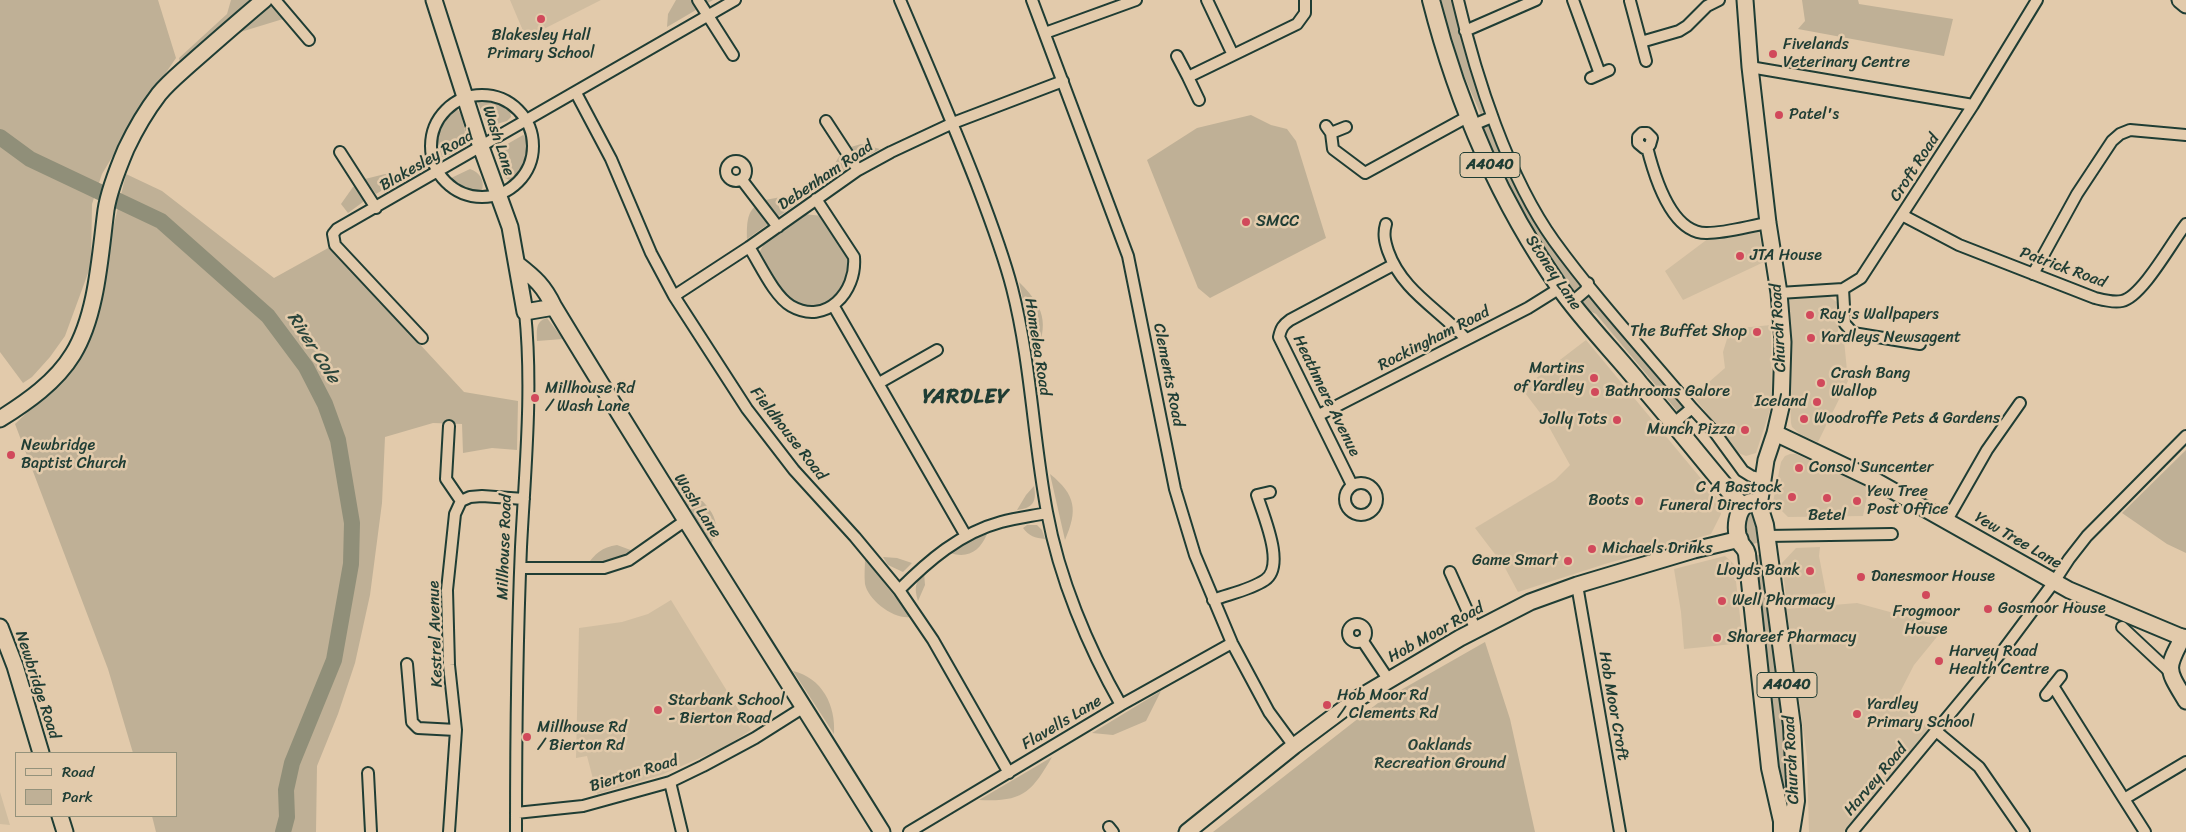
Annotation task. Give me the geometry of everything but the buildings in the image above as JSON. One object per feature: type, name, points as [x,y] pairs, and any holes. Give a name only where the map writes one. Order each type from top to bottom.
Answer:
[{"type":"main road","name":"Stoney Lane","points":[[1431,0],[1438,26],[1471,121],[1504,195],[1533,246],[1571,303],[1742,506]]},
{"type":"main road","points":[[1742,506],[1750,502],[1759,506]]},
{"type":"main road","name":"Church Road","points":[[1742,506],[1738,519],[1743,544],[1770,768],[1780,810],[1782,832]]},
{"type":"main road","name":"Church Road","points":[[1759,506],[1763,514],[1767,537],[1792,726],[1796,801],[1791,832]]},
{"type":"main road","points":[[1743,544],[1759,548],[1767,537]]},
{"type":"main road","name":"A4040","points":[[1777,832],[1780,810]]},
{"type":"street","points":[[0,419],[43,387],[73,354],[81,338],[93,299],[107,208],[113,183],[126,149],[141,121],[160,93],[264,0]]},
{"type":"street","points":[[275,0],[309,40]]},
{"type":"street","name":"Wash Lane","points":[[434,0],[497,195],[510,227],[516,264],[543,286],[554,307],[686,520],[882,832]]},
{"type":"street","points":[[698,0],[707,17],[733,55]]},
{"type":"street","name":"Blakesley Road","points":[[422,338],[335,245],[333,234],[338,229],[735,0]]},
{"type":"street","name":"Homelea Road","points":[[900,0],[953,123],[993,228],[1012,288],[1025,349],[1047,513],[1069,594],[1102,671],[1121,705]]},
{"type":"street","name":"Clements Road","points":[[1032,0],[1128,256],[1175,489],[1195,555],[1232,642],[1269,712],[1294,746]]},
{"type":"street","points":[[1044,33],[1136,0]]},
{"type":"street","points":[[1207,0],[1233,54]]},
{"type":"street","points":[[1188,77],[1297,24],[1306,13],[1305,0]]},
{"type":"street","points":[[1458,0],[1465,31],[1492,117],[1532,206],[1554,241],[1692,408],[1716,434],[1743,471],[1750,476],[1762,479]]},
{"type":"street","points":[[1465,31],[1536,0]]},
{"type":"street","points":[[1573,0],[1600,74]]},
{"type":"street","points":[[1641,42],[1679,31],[1687,26],[1707,6],[1719,0]]},
{"type":"street","name":"Church Road","points":[[1745,0],[1750,67],[1768,223],[1779,293],[1783,351],[1781,407],[1762,479],[1759,506]]},
{"type":"street","name":"Croft Road","points":[[1843,290],[1862,278],[1973,105],[2037,0]]},
{"type":"street","points":[[2180,0],[2186,4]]},
{"type":"street","points":[[1630,1],[1646,61]]},
{"type":"street","points":[[1177,56],[1199,100]]},
{"type":"street","points":[[1750,67],[1973,105]]},
{"type":"street","name":"Debenham Road","points":[[674,296],[749,247],[858,170],[891,152],[953,123],[1063,81]]},
{"type":"street","name":"Fieldhouse Road","points":[[576,93],[612,159],[651,253],[674,296],[747,409],[788,463],[855,537],[899,590],[933,640],[1009,773]]},
{"type":"street","name":"Wash Lane","points":[[480,95],[496,97],[514,106],[527,120],[533,141],[531,161],[515,186],[497,195],[475,197],[464,194],[446,183],[437,172],[431,155],[430,145],[435,125],[447,108],[465,98],[480,95]]},
{"type":"street","points":[[1346,127],[1328,129],[1334,149],[1365,173],[1471,121],[1492,117]]},
{"type":"street","points":[[826,121],[858,170]]},
{"type":"street","points":[[2033,274],[2073,202],[2112,141],[2120,134],[2130,130],[2186,136]]},
{"type":"street","points":[[1648,147],[1651,163],[1669,207],[1674,216],[1692,229],[1707,234],[1768,223]]},
{"type":"street","points":[[340,152],[376,208]]},
{"type":"street","points":[[742,180],[778,227]]},
{"type":"street","points":[[749,247],[778,294],[792,306],[808,312],[818,312],[834,305],[851,285],[855,267],[854,257],[816,198]]},
{"type":"street","name":"Patrick Road","points":[[1902,215],[1958,245],[2095,298],[2117,302],[2133,297],[2143,286],[2186,224]]},
{"type":"street","points":[[1386,224],[1384,232],[1393,264],[1404,281],[1426,304],[1453,325],[1466,339]]},
{"type":"street","name":"Millhouse Road","points":[[516,264],[529,347],[528,423],[520,568],[516,832]]},
{"type":"street","name":"Heathmere Avenue","points":[[1352,485],[1320,415],[1279,337],[1282,326],[1290,320],[1393,264]]},
{"type":"street","points":[[1571,303],[1586,290],[1588,283]]},
{"type":"street","name":"Rockingham Road","points":[[1320,415],[1528,308],[1560,288]]},
{"type":"street","points":[[1779,293],[1843,290],[1845,324],[1853,333],[1920,344]]},
{"type":"street","points":[[834,305],[966,536]]},
{"type":"street","points":[[525,312],[554,307]]},
{"type":"street","points":[[879,383],[937,350]]},
{"type":"street","points":[[1946,520],[1987,450],[2020,403]]},
{"type":"street","points":[[1674,423],[1692,408]]},
{"type":"street","points":[[449,426],[446,478],[461,501],[470,497],[482,496],[524,499]]},
{"type":"street","name":"Yew Tree Lane","points":[[1775,433],[1874,480],[2085,598],[2185,638],[2170,661],[2170,672]]},
{"type":"street","name":"Harvey Road","points":[[1853,832],[2004,649],[2069,559],[2098,524],[2186,436]]},
{"type":"street","points":[[1213,600],[1261,582],[1271,573],[1274,565],[1272,546],[1257,495],[1270,492]]},
{"type":"street","name":"Kestrel Avenue","points":[[449,832],[456,730],[449,665],[447,590],[455,514],[461,501]]},
{"type":"street","points":[[899,590],[927,561],[966,536],[1000,522],[1047,513]]},
{"type":"street","points":[[520,568],[604,568],[629,560],[686,520]]},
{"type":"street","points":[[1767,537],[1892,534]]},
{"type":"street","name":"Hob Moor Road","points":[[1187,832],[1357,698],[1476,630],[1530,602],[1577,585],[1694,550],[1743,544]]},
{"type":"street","points":[[1450,572],[1476,630]]},
{"type":"street","name":"Hob Moor Croft","points":[[1577,585],[1620,832]]},
{"type":"street","name":"Newbridge Road","points":[[0,627],[15,666],[41,752]]},
{"type":"street","points":[[2122,627],[2170,672],[2186,702]]},
{"type":"street","points":[[1362,640],[1388,679]]},
{"type":"street","name":"Flavells Lane","points":[[909,832],[1121,705],[1232,642]]},
{"type":"street","points":[[407,664],[412,722],[418,728],[456,730]]},
{"type":"street","points":[[2046,695],[2061,676]]},
{"type":"street","points":[[2053,686],[2145,832]]},
{"type":"street","name":"Bierton Road","points":[[516,813],[583,806],[670,782],[755,738],[804,707]]},
{"type":"street","points":[[1936,731],[1979,767],[2024,832]]},
{"type":"street","points":[[2124,799],[2186,762]]},
{"type":"street","points":[[368,773],[371,832]]},
{"type":"street","points":[[670,782],[682,832]]},
{"type":"street","points":[[60,817],[65,832]]},
{"type":"shaded area","name":"Blakesley Hall Primary School","points":[[510,0],[601,0],[526,38]]},
{"type":"shaded area","points":[[1759,232],[1764,262],[1683,300],[1665,271],[1709,238]]},
{"type":"shaded area","points":[[1827,295],[1838,303],[1838,331],[1844,340],[1848,381],[1818,442],[1802,436],[1792,427],[1791,423],[1787,298]]},
{"type":"shaded area","points":[[1771,325],[1772,404],[1756,453],[1746,456],[1738,453],[1693,396],[1725,368],[1723,352],[1730,329]]},
{"type":"shaded area","points":[[1586,340],[1718,499],[1721,514],[1711,534],[1605,564],[1518,592],[1504,566],[1475,528],[1555,480],[1570,465],[1544,418],[1522,389]]},
{"type":"shaded area","points":[[1796,454],[1869,487],[1863,516],[1788,517],[1773,502],[1781,462],[1785,456]]},
{"type":"shaded area","points":[[1820,547],[1819,556],[1826,593],[1786,597],[1782,563],[1796,548]]},
{"type":"shaded area","points":[[1725,556],[1734,564],[1743,643],[1684,649],[1681,612],[1674,569]]},
{"type":"shaded area","name":"Starbank School - Bierton Road","points":[[671,600],[751,730],[725,747],[661,775],[597,794],[587,756],[576,758],[579,628],[622,622],[648,614]]},
{"type":"shaded area","name":"Yardley Primary School","points":[[1857,603],[1945,627],[1914,665],[1896,700],[1930,729],[1844,832],[1809,832],[1807,757],[1786,609]]},
{"type":"shaded area","points":[[0,792],[10,825],[0,824]]},
{"type":"green space","points":[[0,0],[158,0],[176,58],[139,112],[102,174],[92,204],[91,265],[65,336],[50,357],[32,377],[23,383],[0,352]]},
{"type":"green space","points":[[231,0],[255,0],[181,67],[179,58],[227,14]]},
{"type":"green space","points":[[676,0],[713,0],[667,27],[668,14]]},
{"type":"green space","points":[[1437,0],[1456,0],[1469,60],[1484,109],[1481,115],[1448,38]]},
{"type":"green space","points":[[1802,0],[1858,0],[1859,4],[1953,19],[1944,56],[1798,29],[1805,21]]},
{"type":"green space","points":[[268,5],[273,6],[283,19],[234,34]]},
{"type":"green space","points":[[477,100],[493,103],[510,110],[511,117],[507,121],[490,126],[486,123]]},
{"type":"green space","points":[[457,109],[465,130],[463,142],[457,151],[438,158],[435,144],[439,130]]},
{"type":"green space","name":"SMCC","points":[[1251,115],[1271,125],[1287,129],[1296,141],[1326,238],[1210,298],[1198,288],[1147,160],[1197,128]]},
{"type":"green space","points":[[1488,124],[1492,126],[1582,285],[1572,293],[1537,243],[1483,134],[1482,128]]},
{"type":"green space","points":[[523,135],[528,139],[525,163],[521,173],[512,181],[505,178],[497,156],[504,146]]},
{"type":"green space","points":[[861,144],[880,149],[858,159],[851,147]]},
{"type":"green space","points":[[843,153],[847,160],[846,169],[827,182],[838,159]]},
{"type":"green space","points":[[470,169],[477,172],[481,178],[483,185],[481,193],[468,191],[449,179]]},
{"type":"green space","points":[[126,174],[162,191],[274,278],[330,247],[464,392],[518,401],[517,450],[492,448],[463,453],[462,424],[433,423],[385,437],[382,503],[370,595],[355,663],[338,714],[317,766],[316,832],[156,832],[152,817],[178,817],[178,752],[133,752],[108,669],[15,424],[59,382],[77,361],[93,333],[109,245]]},
{"type":"green space","points":[[385,174],[401,177],[409,174],[376,194],[365,179]]},
{"type":"green space","points":[[356,186],[365,197],[363,202],[348,213],[341,204],[353,187]]},
{"type":"green space","points":[[781,197],[798,203],[779,216],[773,214],[765,200]]},
{"type":"green space","points":[[757,205],[767,219],[767,225],[747,239],[749,216]]},
{"type":"green space","points":[[803,214],[823,216],[843,245],[851,268],[849,280],[843,291],[824,305],[812,307],[800,305],[783,294],[771,278],[759,253],[764,244]]},
{"type":"green space","points":[[1019,282],[1036,303],[1043,320],[1041,340],[1034,364],[1030,332]]},
{"type":"green space","points":[[1590,292],[1682,401],[1683,406],[1678,412],[1596,314],[1585,309],[1579,302]]},
{"type":"green space","points":[[547,318],[563,339],[537,341],[537,330],[540,321]]},
{"type":"green space","points":[[2186,450],[2186,553],[2167,544],[2122,513]]},
{"type":"green space","points":[[1050,474],[1065,489],[1070,496],[1072,504],[1072,520],[1065,540]]},
{"type":"green space","points":[[672,480],[693,493],[712,513],[716,528],[711,547],[668,481]]},
{"type":"green space","points":[[1034,486],[1035,496],[1033,503],[1027,508],[1017,510],[1026,495]]},
{"type":"green space","points":[[1750,511],[1754,511],[1760,542],[1753,544],[1747,528],[1747,519]]},
{"type":"green space","points":[[1027,525],[1037,525],[1042,530],[1045,539],[1030,535],[1023,528]]},
{"type":"green space","points":[[987,534],[981,545],[973,552],[962,555],[950,553],[968,542]]},
{"type":"green space","points":[[617,545],[636,552],[603,565],[586,566],[599,552],[607,547]]},
{"type":"green space","points":[[1765,554],[1790,780],[1790,818],[1776,765],[1754,556]]},
{"type":"green space","points":[[883,557],[897,558],[912,563],[903,572],[888,565]]},
{"type":"green space","points":[[865,559],[911,617],[904,617],[890,612],[871,596],[865,584]]},
{"type":"green space","points":[[924,572],[925,585],[918,601],[916,586]]},
{"type":"green space","name":"Oaklands Recreation Ground","points":[[1485,642],[1510,719],[1535,832],[1213,832],[1378,703]]},
{"type":"green space","points":[[793,671],[812,680],[825,694],[833,713],[834,734]]},
{"type":"green space","points":[[1161,691],[1146,721],[1113,735],[1092,733]]},
{"type":"green space","points":[[1052,757],[1038,779],[1024,793],[1006,799],[979,800]]},
{"type":"waterway","name":"River Cole","points":[[0,137],[30,159],[161,221],[268,316],[306,367],[325,404],[338,440],[352,523],[351,564],[334,660],[292,763],[286,790],[287,817],[283,832]]},
{"type":"place","name":"Blakesley Hall Primary School","points":[[541,19]]},
{"type":"place","name":"Fivelands Veterinary Centre","points":[[1773,54]]},
{"type":"place","name":"Patel's","points":[[1779,115]]},
{"type":"place","name":"SMCC","points":[[1246,222]]},
{"type":"place","name":"JTA House","points":[[1740,256]]},
{"type":"place","name":"Ray's Wallpapers","points":[[1810,315]]},
{"type":"place","name":"The Buffet Shop","points":[[1757,332]]},
{"type":"place","name":"Yardleys Newsagent","points":[[1811,338]]},
{"type":"place","name":"Martins of Yardley","points":[[1594,378]]},
{"type":"place","name":"Crash Bang Wallop","points":[[1821,383]]},
{"type":"place","name":"Bathrooms Galore","points":[[1595,392]]},
{"type":"place","name":"Millhouse Rd / Wash Lane","points":[[535,398]]},
{"type":"place","name":"Iceland","points":[[1817,402]]},
{"type":"place","name":"Woodroffe Pets & Gardens","points":[[1804,419]]},
{"type":"place","name":"Jolly Tots","points":[[1617,420]]},
{"type":"place","name":"Munch Pizza","points":[[1745,430]]},
{"type":"place","name":"Newbridge Baptist Church","points":[[11,455]]},
{"type":"place","name":"Consol Suncenter","points":[[1799,468]]},
{"type":"place","name":"C A Bastock Funeral Directors","points":[[1792,497]]},
{"type":"place","name":"Betel","points":[[1827,498]]},
{"type":"place","name":"Boots","points":[[1639,501]]},
{"type":"place","name":"Yew Tree Post Office","points":[[1857,501]]},
{"type":"place","name":"Michaels Drinks","points":[[1592,549]]},
{"type":"place","name":"Game Smart","points":[[1568,561]]},
{"type":"place","name":"Lloyds Bank","points":[[1810,571]]},
{"type":"place","name":"Danesmoor House","points":[[1861,577]]},
{"type":"place","name":"Frogmoor House","points":[[1926,595]]},
{"type":"place","name":"Well Pharmacy","points":[[1722,601]]},
{"type":"place","name":"Gosmoor House","points":[[1988,609]]},
{"type":"place","name":"Shareef Pharmacy","points":[[1717,638]]},
{"type":"place","name":"Harvey Road Health Centre","points":[[1939,661]]},
{"type":"place","name":"Hob Moor Rd / Clements Rd","points":[[1327,705]]},
{"type":"place","name":"Starbank School - Bierton Road","points":[[658,710]]},
{"type":"place","name":"Yardley Primary School","points":[[1857,714]]},
{"type":"place","name":"Millhouse Rd / Bierton Rd","points":[[527,737]]},
{"type":"district","name":"YARDLEY","points":[[966,398]]}]
